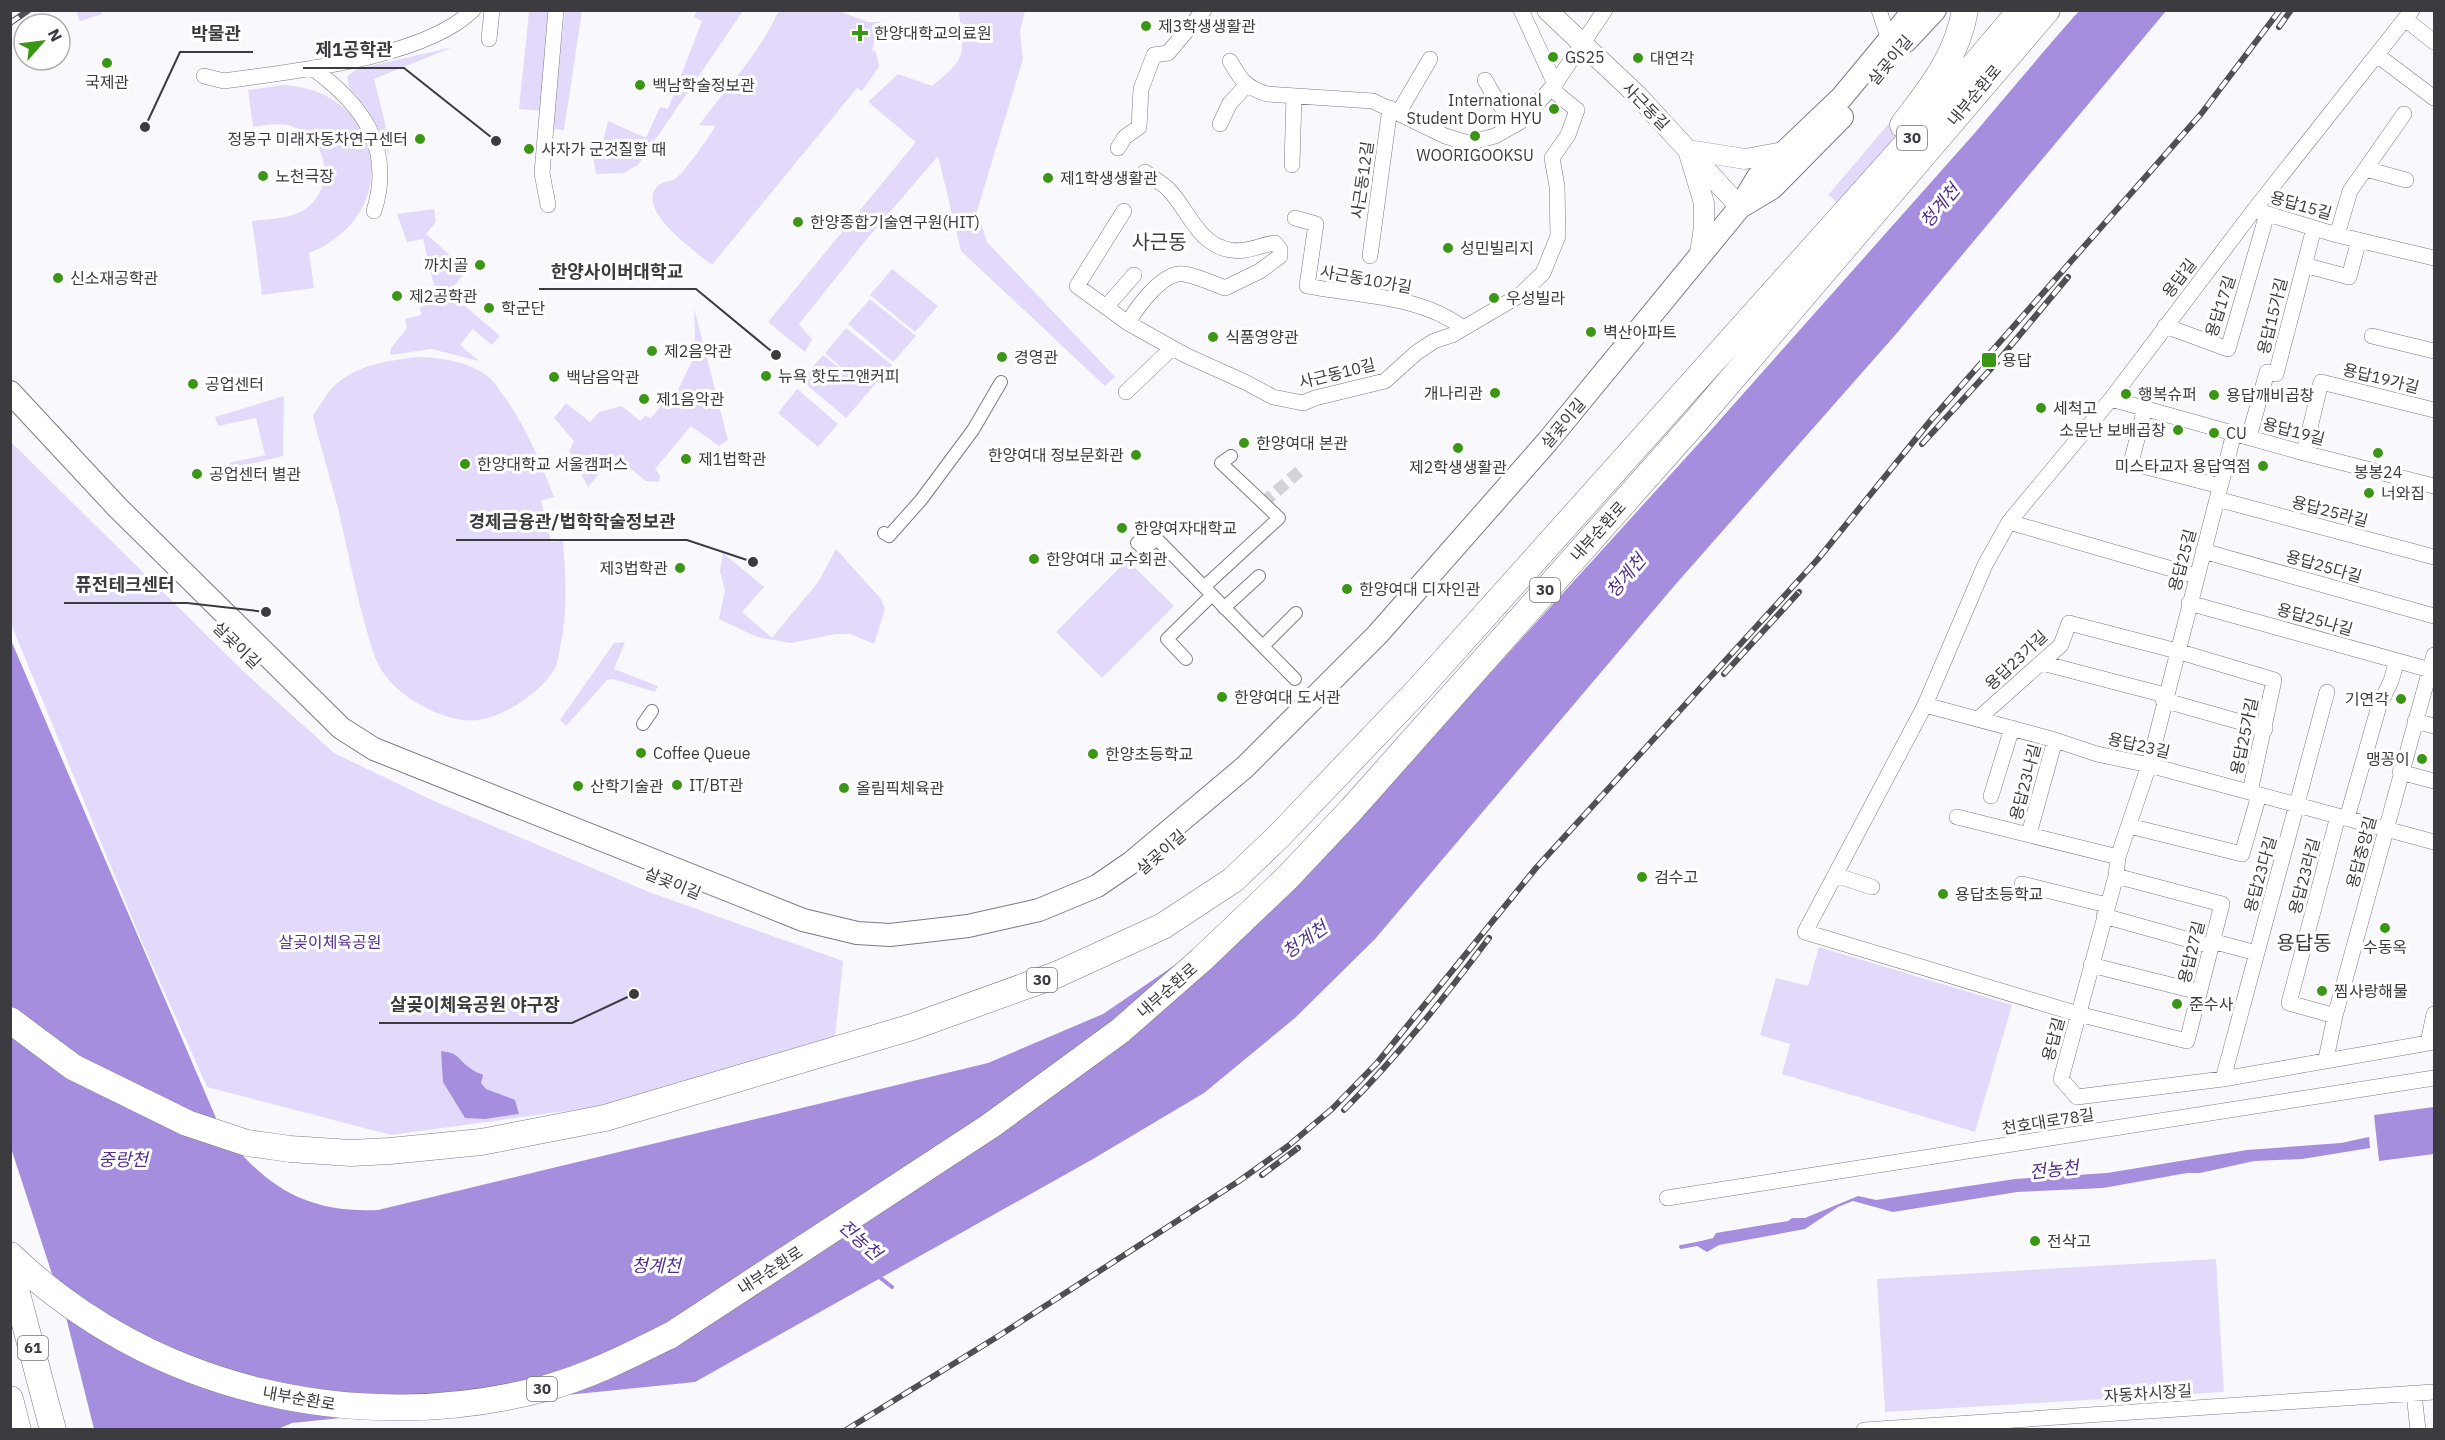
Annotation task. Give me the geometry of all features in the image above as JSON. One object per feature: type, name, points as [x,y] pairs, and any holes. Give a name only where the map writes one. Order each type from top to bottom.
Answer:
[{"type":"highway","points":[[1800,263],[1929,91],[1951,57],[1961,30],[1965,10]]},
{"type":"highway","name":"내부순환로","points":[[10,1020],[73,1067],[187,1123],[247,1143],[290,1149],[351,1153],[380,1152],[481,1142],[605,1118],[912,1027],[1056,975],[1163,926],[1233,879],[1280,836],[1420,688],[1929,119],[2021,10]]},
{"type":"highway","name":"내부순환로","points":[[10,1256],[70,1304],[147,1351],[203,1375],[239,1386],[299,1401],[331,1405],[417,1408],[471,1403],[514,1395],[548,1387],[602,1368],[671,1335],[1031,1097],[1144,1011],[1266,899],[1352,809],[1696,421],[2047,10]]},
{"type":"highway","points":[[2019,42],[2063,10]]},
{"type":"highway","name":"61","points":[[10,1267],[53,1430]]},
{"type":"highway","points":[[10,1399],[18,1430]]},
{"type":"main road","name":"살곶이길","points":[[10,392],[118,508],[341,728],[374,749],[803,920],[857,933],[890,935],[968,926],[1039,910],[1096,886],[1132,862],[1245,767],[1378,634],[1547,442],[1699,259],[1740,207],[1758,177],[1842,98],[1914,10]]},
{"type":"main road","name":"살곶이길","points":[[1740,207],[1772,188],[1807,153],[1852,106],[1902,45],[1935,10]]},
{"type":"main road","name":"살곶이길","points":[[10,410],[109,517],[216,626],[333,738],[368,760],[800,933],[855,945],[890,948],[970,939],[1042,922],[1101,896],[1140,872],[1252,771],[1359,663],[1378,634]]},
{"type":"street","points":[[204,76],[224,81],[361,59],[433,36],[463,20],[472,10]]},
{"type":"street","points":[[489,39],[492,10]]},
{"type":"street","points":[[548,204],[542,173],[556,10]]},
{"type":"street","points":[[1118,148],[1125,136],[1139,127],[1141,88],[1154,56],[1168,53],[1204,10]]},
{"type":"street","name":"사근동10길","points":[[1124,211],[1077,286],[1128,323],[1172,348],[1273,397],[1303,403],[1385,381],[1416,353],[1434,341],[1457,331],[1520,295],[1543,273],[1558,236],[1557,186],[1552,158],[1568,135],[1577,110],[1555,92],[1555,84],[1521,10]]},
{"type":"street","name":"사근동길","points":[[1547,10],[1639,98],[1740,207]]},
{"type":"street","points":[[1230,61],[1252,89],[1267,94],[1373,101],[1445,136],[1468,143],[1495,136],[1515,125],[1555,84],[1605,10]]},
{"type":"street","points":[[1880,10],[1889,40]]},
{"type":"street","points":[[2409,15],[2434,42]]},
{"type":"street","name":"용답길","points":[[2409,15],[2261,212],[2165,326],[2111,399],[2009,522],[1985,565],[1925,705],[1805,932],[2078,1014],[2061,1079],[2077,1097],[2223,1079],[2431,1042],[2434,1014]]},
{"type":"street","points":[[2377,55],[2434,98]]},
{"type":"street","name":"사근동12길","points":[[1370,256],[1394,110],[1430,59]]},
{"type":"street","points":[[312,68],[338,87],[367,123],[376,145],[380,168],[379,194],[374,211]]},
{"type":"street","points":[[1485,80],[1515,125]]},
{"type":"street","points":[[1220,124],[1230,103],[1247,85]]},
{"type":"street","points":[[1292,165],[1294,96]]},
{"type":"street","name":"용답15길","points":[[2337,235],[2350,191],[2404,114]]},
{"type":"street","points":[[1699,259],[1704,227],[1704,203],[1688,150],[1745,159],[1784,152]]},
{"type":"street","points":[[2366,169],[2406,180]]},
{"type":"street","points":[[1128,323],[1139,304],[1168,278],[1182,273],[1225,288],[1241,282],[1273,263],[1280,256],[1280,249],[1275,243],[1243,250],[1230,250],[1215,245],[1201,235],[1168,189],[1145,172]]},
{"type":"street","name":"용답15길","points":[[2261,212],[2337,235],[2434,258]]},
{"type":"street","name":"용답17길","points":[[2165,326],[2228,349],[2261,212]]},
{"type":"street","name":"사근동10가길","points":[[1295,218],[1316,224],[1307,286],[1404,302],[1435,312],[1457,331]]},
{"type":"street","name":"용답15가길","points":[[2241,435],[2267,372],[2276,374],[2314,228]]},
{"type":"street","points":[[2304,265],[2349,278],[2359,240]]},
{"type":"street","points":[[1107,306],[1134,275]]},
{"type":"street","points":[[2372,336],[2434,351]]},
{"type":"street","points":[[1126,392],[1172,348]]},
{"type":"street","points":[[884,533],[889,536],[921,500],[973,430],[1001,382]]},
{"type":"street","name":"용답19가길","points":[[2304,453],[2321,382],[2434,410]]},
{"type":"street","name":"용답19길","points":[[2111,399],[2304,453],[2434,486]]},
{"type":"street","points":[[2145,408],[2131,463],[2218,492]]},
{"type":"street","name":"용답25길","points":[[2078,1014],[2118,857],[2149,765],[2164,698],[2218,492],[2241,435]]},
{"type":"street","points":[[1186,659],[1167,639],[1208,591],[1279,518],[1221,464],[1231,456]]},
{"type":"street","name":"용답25라길","points":[[2218,492],[2434,557]]},
{"type":"street","points":[[2009,522],[2196,576]]},
{"type":"street","points":[[1151,536],[1295,678]]},
{"type":"street","name":"용답25다길","points":[[2203,551],[2434,616]]},
{"type":"street","points":[[1224,608],[1259,576]]},
{"type":"street","name":"용답25나길","points":[[2189,603],[2397,661],[2433,665]]},
{"type":"street","points":[[1263,646],[1296,613]]},
{"type":"street","name":"용답23가길","points":[[1978,719],[2061,645],[2069,623],[2177,651]]},
{"type":"street","name":"용답25가길","points":[[2177,651],[2274,680],[2254,793]]},
{"type":"street","points":[[2343,817],[2379,706],[2391,681],[2397,661]]},
{"type":"street","points":[[2042,663],[2265,729]]},
{"type":"street","name":"용답중앙길","points":[[2326,1059],[2335,1016],[2400,772],[2433,665]]},
{"type":"street","points":[[2298,805],[2327,692]]},
{"type":"street","name":"용답23길","points":[[1925,705],[2055,740],[2097,754],[2149,765],[2434,842]]},
{"type":"street","points":[[643,724],[652,711]]},
{"type":"street","points":[[2415,721],[2434,726]]},
{"type":"street","points":[[1991,796],[2012,728]]},
{"type":"street","name":"용답23나길","points":[[2030,834],[2055,740]]},
{"type":"street","points":[[2400,772],[2434,781]]},
{"type":"street","points":[[2129,826],[2242,854],[2254,793]]},
{"type":"street","name":"용답23다길","points":[[2223,1079],[2298,805]]},
{"type":"street","name":"용답23나길","points":[[1958,817],[2118,857]]},
{"type":"street","name":"용답23라길","points":[[2335,1016],[2289,1003],[2343,817]]},
{"type":"street","points":[[1835,875],[1872,887]]},
{"type":"street","name":"용답27길","points":[[2078,1014],[2187,1041],[2222,904],[2115,876]]},
{"type":"street","points":[[2022,884],[2212,943],[2256,952]]},
{"type":"street","points":[[2091,965],[2199,992]]},
{"type":"street","name":"천호대로78길","points":[[1667,1198],[2434,1078]]},
{"type":"street","name":"자동차시장길","points":[[1864,1430],[2434,1392]]},
{"type":"street","points":[[2414,1394],[2418,1430]]},
{"type":"green space","points":[[779,10],[839,11],[868,22],[880,22],[872,50],[876,52],[879,67],[862,91],[857,88],[712,265],[669,229],[654,205],[653,195],[659,185],[674,179],[691,162],[716,126],[699,125],[752,56]]},
{"type":"green space","points":[[76,11],[101,11],[102,14],[80,21]]},
{"type":"green space","points":[[529,11],[548,11],[542,111],[519,109]]},
{"type":"green space","points":[[565,11],[582,11],[564,130],[550,129]]},
{"type":"green space","points":[[697,11],[743,11],[638,165],[624,173],[596,174],[593,156],[599,156],[608,121],[646,138],[660,107],[668,109],[702,21],[694,17]]},
{"type":"green space","points":[[959,11],[1025,11],[1020,32],[1023,59],[977,211],[987,242],[1115,377],[1105,386],[961,251],[938,156],[866,240],[799,324],[812,339],[805,352],[768,322],[916,142],[868,102],[898,74],[932,86],[952,68],[958,61],[962,47]]},
{"type":"green space","points":[[453,47],[374,79],[385,123],[389,155],[368,110],[349,87],[347,76],[357,69]]},
{"type":"green space","points":[[283,85],[317,92],[344,108],[362,130],[371,156],[370,184],[360,211],[340,235],[309,253],[314,288],[262,295],[252,221],[284,217],[302,211],[313,202],[324,180],[321,154],[306,134],[294,127],[284,125],[253,127],[248,90]]},
{"type":"green space","points":[[1903,107],[1938,137],[1864,221],[1828,195]]},
{"type":"green space","points":[[434,209],[436,222],[426,234],[467,270],[449,292],[500,336],[492,345],[473,329],[460,345],[479,361],[431,349],[390,355],[391,348],[407,328],[405,319],[421,315],[420,307],[427,305],[424,293],[435,290],[423,239],[407,242],[397,214]]},
{"type":"green space","points":[[892,269],[938,306],[915,332],[870,295]]},
{"type":"green space","points":[[870,299],[916,336],[893,362],[848,324]]},
{"type":"green space","points":[[694,308],[728,440],[719,446],[691,426],[655,469],[660,475],[659,482],[646,481],[614,456],[588,487],[569,451],[574,441],[554,418],[566,403],[590,422],[599,412],[622,406],[640,421],[645,416],[651,418],[666,400],[676,394],[693,359]]},
{"type":"green space","points":[[846,328],[892,365],[846,418],[801,380],[823,355],[864,387],[825,353]]},
{"type":"green space","points":[[419,357],[438,358],[467,365],[496,384],[527,434],[554,497],[541,501],[551,542],[563,540],[565,611],[562,639],[555,668],[547,680],[526,699],[514,707],[487,718],[462,720],[428,709],[397,688],[379,666],[362,614],[339,513],[313,416],[332,388],[351,374],[384,362]]},
{"type":"green space","points":[[797,389],[838,424],[818,447],[778,413]]},
{"type":"green space","points":[[284,396],[283,456],[230,469],[229,463],[265,455],[256,418],[218,426],[215,417]]},
{"type":"green space","name":"살곶이체육공원","points":[[10,441],[243,671],[334,753],[434,801],[649,892],[843,961],[835,1037],[610,1105],[391,1135],[207,1087],[142,942],[11,624]]},
{"type":"green space","points":[[836,549],[881,599],[885,609],[874,644],[850,634],[836,634],[791,643],[757,637],[719,619],[725,590],[720,571],[723,553],[764,587],[742,612],[772,638],[818,582]]},
{"type":"green space","points":[[1127,560],[1174,606],[1102,678],[1056,632]]},
{"type":"green space","points":[[625,642],[614,669],[658,686],[655,692],[613,679],[607,680],[566,726],[560,720],[614,643]]},
{"type":"green space","points":[[1819,947],[2012,1005],[1975,1132],[1782,1074],[1790,1044],[1760,1035],[1776,978],[1808,986]]},
{"type":"green space","points":[[2216,1259],[2224,1392],[1885,1412],[1877,1279]]},
{"type":"water","name":"청계천","points":[[2078,11],[2166,11],[1897,333],[1675,585],[1375,939],[1295,1018],[1204,1093],[1093,1159],[695,1382],[292,1423],[278,1429],[94,1429],[66,1317],[11,1148],[10,638],[222,1132],[255,1168],[272,1182],[308,1201],[352,1210],[378,1210],[988,1063],[1103,1014],[1307,875],[1711,430],[1973,135]]},
{"type":"water","points":[[441,1051],[455,1055],[471,1069],[483,1075],[481,1083],[486,1089],[515,1100],[519,1114],[485,1119],[465,1118],[443,1082]]},
{"type":"water","points":[[2434,1107],[2434,1154],[2379,1161],[2374,1115]]},
{"type":"water","points":[[2369,1137],[2370,1148],[2302,1159],[2254,1161],[2200,1173],[2187,1173],[2103,1188],[2017,1192],[1893,1212],[1853,1201],[1838,1207],[1805,1229],[1719,1245],[1707,1252],[1697,1246],[1697,1242],[1713,1238],[1716,1233],[1788,1221],[1792,1218],[1805,1218],[1858,1196],[1876,1200],[2015,1179],[2107,1173],[2247,1150],[2341,1143]]},
{"type":"pier","points":[[2074,10],[2079,11],[1980,122]]},
{"type":"waterway","name":"전농천","points":[[1681,1247],[1702,1243]]},
{"type":"waterway","name":"전농천","points":[[878,1276],[892,1287]]},
{"type":"tunnel","points":[[1263,503],[1302,469]]},
{"type":"railway","points":[[10,23],[29,10]]},
{"type":"railway","points":[[846,1430],[997,1337],[1239,1181],[1288,1146],[1332,1109],[1377,1063],[1536,868],[1818,559],[1931,420],[2201,114],[2280,10]]},
{"type":"railway","points":[[2279,27],[2291,10]]},
{"type":"railway","points":[[1922,444],[1998,361],[2068,277]]},
{"type":"railway","points":[[1724,674],[1799,592]]},
{"type":"railway","points":[[1344,1110],[1420,1026],[1489,938]]},
{"type":"railway","points":[[1262,1175],[1298,1148]]},
{"type":"place","name":"제3학생생활관","points":[[1146,26]]},
{"type":"place","name":"한양대학교의료원","points":[[860,33]]},
{"type":"place","name":"GS25","points":[[1553,57]]},
{"type":"place","name":"대연각","points":[[1638,58]]},
{"type":"place","name":"국제관","points":[[107,63]]},
{"type":"place","name":"백남학술정보관","points":[[640,85]]},
{"type":"place","name":"International Student Dorm HYU","points":[[1554,109]]},
{"type":"place","name":"박물관","points":[[145,127]]},
{"type":"place","name":"WOORIGOOKSU","points":[[1475,136]]},
{"type":"place","name":"정몽구 미래자동차연구센터","points":[[420,139]]},
{"type":"place","name":"제1공학관","points":[[496,141]]},
{"type":"place","name":"사자가 군것질할 때","points":[[529,149]]},
{"type":"place","name":"노천극장","points":[[263,176]]},
{"type":"place","name":"제1학생생활관","points":[[1048,178]]},
{"type":"place","name":"한양종합기술연구원(HIT)","points":[[798,222]]},
{"type":"place","name":"성민빌리지","points":[[1448,248]]},
{"type":"place","name":"까치골","points":[[480,265]]},
{"type":"place","name":"신소재공학관","points":[[58,278]]},
{"type":"place","name":"제2공학관","points":[[397,296]]},
{"type":"place","name":"우성빌라","points":[[1494,298]]},
{"type":"place","name":"학군단","points":[[489,308]]},
{"type":"place","name":"벽산아파트","points":[[1591,332]]},
{"type":"place","name":"식품영양관","points":[[1213,337]]},
{"type":"place","name":"제2음악관","points":[[652,351]]},
{"type":"place","name":"한양사이버대학교","points":[[776,355]]},
{"type":"place","name":"경영관","points":[[1002,357]]},
{"type":"place","name":"용답","points":[[1989,360]]},
{"type":"place","name":"뉴욕 핫도그앤커피","points":[[766,376]]},
{"type":"place","name":"백남음악관","points":[[554,377]]},
{"type":"place","name":"공업센터","points":[[193,384]]},
{"type":"place","name":"개나리관","points":[[1495,393]]},
{"type":"place","name":"행복슈퍼","points":[[2126,394]]},
{"type":"place","name":"용답깨비곱창","points":[[2214,395]]},
{"type":"place","name":"제1음악관","points":[[644,399]]},
{"type":"place","name":"세척고","points":[[2041,408]]},
{"type":"place","name":"소문난 보배곱창","points":[[2178,430]]},
{"type":"place","name":"CU","points":[[2214,433]]},
{"type":"place","name":"한양여대 본관","points":[[1244,443]]},
{"type":"place","name":"제2학생생활관","points":[[1458,448]]},
{"type":"place","name":"봉봉24","points":[[2378,453]]},
{"type":"place","name":"한양여대 정보문화관","points":[[1136,455]]},
{"type":"place","name":"제1법학관","points":[[686,459]]},
{"type":"place","name":"한양대학교 서울캠퍼스","points":[[465,464]]},
{"type":"place","name":"미스타교자 용답역점","points":[[2263,466]]},
{"type":"place","name":"공업센터 별관","points":[[197,474]]},
{"type":"place","name":"너와집","points":[[2369,493]]},
{"type":"place","name":"한양여자대학교","points":[[1122,528]]},
{"type":"place","name":"한양여대 교수회관","points":[[1034,559]]},
{"type":"place","name":"경제금융관/법학학술정보관","points":[[753,562]]},
{"type":"place","name":"제3법학관","points":[[680,568]]},
{"type":"place","name":"한양여대 디자인관","points":[[1347,589]]},
{"type":"place","name":"퓨전테크센터","points":[[266,612]]},
{"type":"place","name":"한양여대 도서관","points":[[1222,697]]},
{"type":"place","name":"기연각","points":[[2401,699]]},
{"type":"place","name":"Coffee Queue","points":[[641,753]]},
{"type":"place","name":"한양초등학교","points":[[1093,754]]},
{"type":"place","name":"맹꽁이","points":[[2422,759]]},
{"type":"place","name":"IT/BT관","points":[[677,785]]},
{"type":"place","name":"산학기술관","points":[[578,786]]},
{"type":"place","name":"올림픽체육관","points":[[844,788]]},
{"type":"place","name":"검수고","points":[[1642,877]]},
{"type":"place","name":"용답초등학교","points":[[1943,894]]},
{"type":"place","name":"수동옥","points":[[2385,928]]},
{"type":"place","name":"찜사랑해물","points":[[2322,991]]},
{"type":"place","name":"살곶이체육공원 야구장","points":[[634,994]]},
{"type":"place","name":"준수사","points":[[2177,1004]]},
{"type":"place","name":"전삭고","points":[[2035,1241]]},
{"type":"district","name":"사근동","points":[[1159,242]]},
{"type":"district","name":"용답동","points":[[2304,943]]},
{"type":"water label","name":"중랑천","points":[[123,1160]]}]
